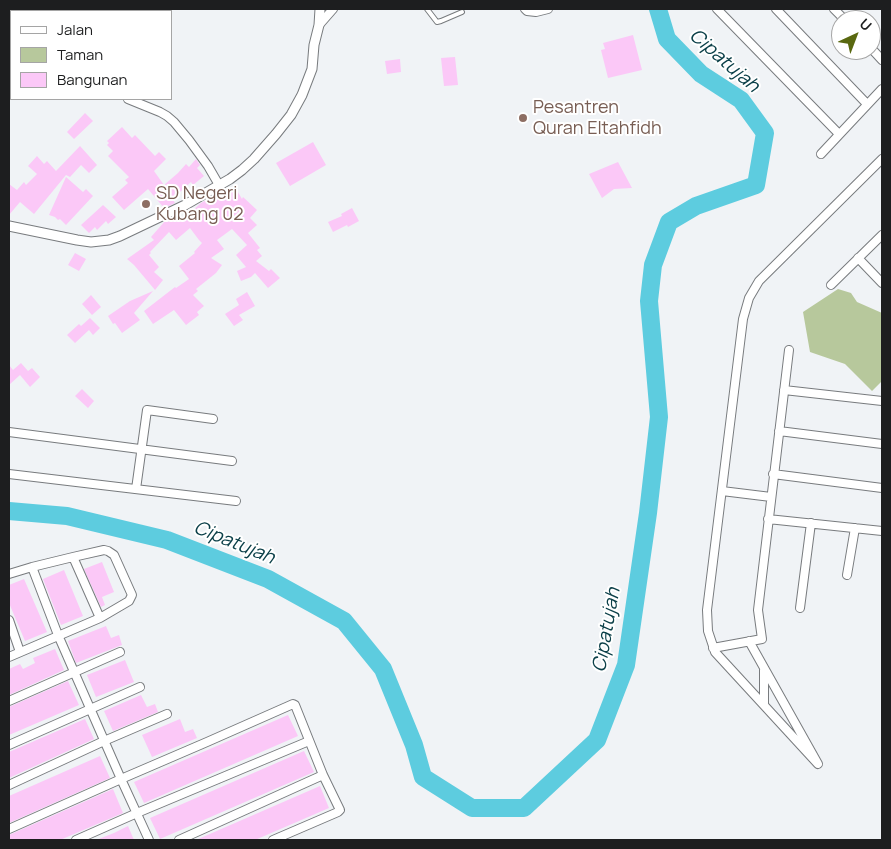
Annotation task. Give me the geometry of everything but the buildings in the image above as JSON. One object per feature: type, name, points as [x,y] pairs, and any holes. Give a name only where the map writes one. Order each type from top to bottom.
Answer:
[{"type":"street","points":[[9,226],[76,240],[91,242],[109,240],[185,205],[242,170],[276,134],[302,95],[312,69],[320,9]]},
{"type":"street","points":[[319,25],[333,9]]},
{"type":"street","points":[[525,9],[536,12],[548,9]]},
{"type":"street","points":[[717,9],[839,134]]},
{"type":"street","points":[[776,9],[867,104]]},
{"type":"street","points":[[821,154],[882,89]]},
{"type":"street","points":[[130,100],[160,112],[174,122],[203,159],[219,185]]},
{"type":"street","points":[[749,641],[818,764],[715,652],[708,631],[707,610],[743,319],[749,298],[759,280],[882,159]]},
{"type":"street","points":[[831,285],[882,234]]},
{"type":"street","points":[[858,258],[882,283]]},
{"type":"street","points":[[713,648],[762,639],[758,610],[789,350]]},
{"type":"street","points":[[784,390],[882,401]]},
{"type":"street","points":[[136,489],[147,410],[213,419]]},
{"type":"street","points":[[779,431],[882,444]]},
{"type":"street","points":[[9,432],[232,461]]},
{"type":"street","points":[[9,474],[236,500]]},
{"type":"street","points":[[774,474],[882,488]]},
{"type":"street","points":[[722,491],[771,498]]},
{"type":"street","points":[[768,518],[882,531]]},
{"type":"street","points":[[800,608],[811,523]]},
{"type":"street","points":[[846,576],[855,528]]},
{"type":"street","points":[[9,574],[32,566],[108,550],[114,555],[132,595],[130,601],[100,618],[9,657]]},
{"type":"street","points":[[73,557],[100,618]]},
{"type":"street","points":[[32,566],[58,635],[149,840]]},
{"type":"street","points":[[9,620],[20,652]]},
{"type":"street","points":[[9,701],[120,652]]},
{"type":"street","points":[[764,668],[764,705]]},
{"type":"street","points":[[9,745],[140,687]]},
{"type":"street","points":[[9,829],[293,704],[323,776],[340,809],[273,840]]},
{"type":"street","points":[[9,785],[167,714]]},
{"type":"street","points":[[76,840],[309,741]]},
{"type":"street","points":[[179,840],[323,776]]},
{"type":"lane","points":[[427,9],[437,22],[462,12]]},
{"type":"green space","points":[[838,289],[851,293],[857,302],[882,313],[882,381],[872,391],[845,364],[810,352],[803,312]]},
{"type":"waterway","name":"Cipatujah","points":[[9,511],[67,516],[167,540],[268,579],[344,621],[383,669],[414,745],[423,777],[472,808],[524,808],[597,740],[626,665],[648,513],[659,417],[649,301],[653,265],[669,222],[696,206],[756,185],[765,133],[741,100],[701,74],[667,39],[658,9]]},
{"type":"place","name":"Pesantren Quran Eltahfidh","points":[[523,118]]},
{"type":"place","name":"SD Negeri Kubang 02","points":[[146,204]]}]
